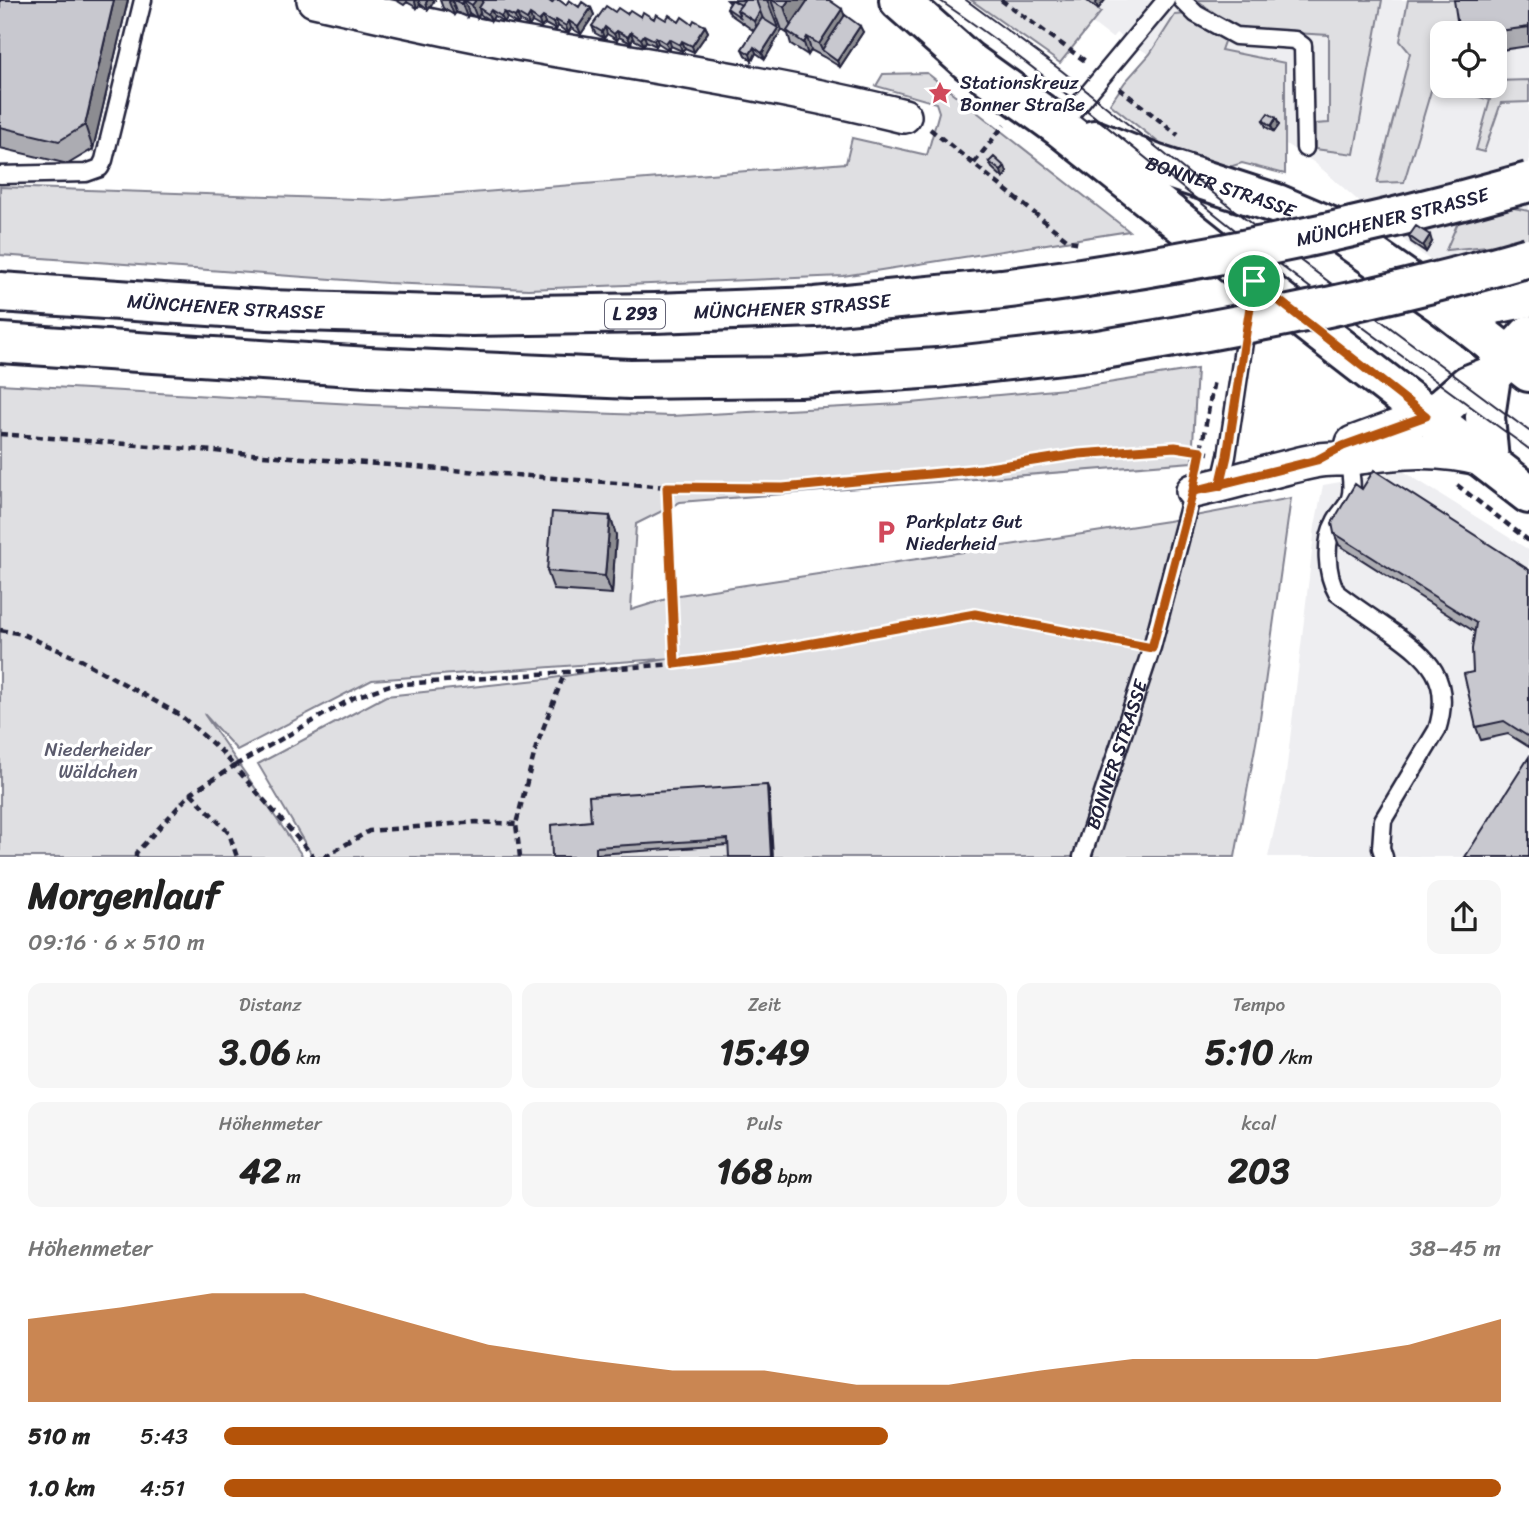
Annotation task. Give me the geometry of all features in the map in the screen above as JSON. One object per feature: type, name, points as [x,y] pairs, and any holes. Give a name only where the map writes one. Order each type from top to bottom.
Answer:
[{"type":"main road","name":"BONNER STRASSE","points":[[899,0],[968,61],[1060,127],[1529,494]]},
{"type":"main road","name":"BONNER STRASSE","points":[[1060,127],[1154,164],[1276,204],[1331,227],[1444,306],[1515,360],[1468,386],[1442,408],[1426,416]]},
{"type":"main road","name":"MÜNCHENER STRASSE","points":[[0,292],[268,310],[472,316],[802,307],[1002,289],[1249,251],[1457,203],[1529,182]]},
{"type":"main road","points":[[0,343],[368,367],[630,379],[800,377],[937,368],[1098,350],[1310,312],[1529,257]]},
{"type":"main road","points":[[1444,306],[1485,306],[1529,297]]},
{"type":"main road","points":[[0,365],[45,361],[107,349]]},
{"type":"main road","points":[[1489,461],[1485,417],[1515,360]]},
{"type":"street","points":[[314,0],[511,42],[720,77],[844,101],[904,116]]},
{"type":"street","name":"BONNER STRASSE","points":[[1333,459],[1343,446],[1426,416]]},
{"type":"street","name":"BONNER STRASSE","points":[[1207,488],[1333,459],[1416,450],[1465,455],[1489,461]]},
{"type":"lane","points":[[0,175],[86,173],[100,168],[144,0]]},
{"type":"lane","points":[[1060,127],[1166,0]]},
{"type":"lane","points":[[1182,0],[1196,14],[1236,36],[1296,40],[1303,46],[1305,148]]},
{"type":"lane","points":[[1207,488],[1227,456],[1245,274]]},
{"type":"lane","points":[[1333,459],[1351,482],[1350,498],[1345,510],[1335,521],[1330,536],[1328,568],[1331,583],[1337,593],[1420,652],[1437,676],[1443,693],[1437,730],[1383,820],[1381,848],[1384,857]]},
{"type":"lane","name":"BONNER STRASSE","points":[[1082,857],[1207,488]]},
{"type":"path","points":[[1001,0],[1070,50]]},
{"type":"path","points":[[974,163],[1023,101]]},
{"type":"path","points":[[904,116],[935,131],[1069,241],[1083,243]]},
{"type":"path","points":[[1207,488],[1201,451],[1215,375]]},
{"type":"path","points":[[0,433],[667,487],[783,488],[982,469],[1079,454],[1175,447],[1201,451]]},
{"type":"path","points":[[1457,484],[1529,541]]},
{"type":"path","points":[[667,487],[675,664]]},
{"type":"path","points":[[136,857],[136,853],[191,793],[353,698],[390,685],[675,664],[746,655],[975,614],[1152,648]]},
{"type":"path","points":[[0,629],[22,634],[81,660],[180,715],[221,751],[314,857]]},
{"type":"path","points":[[520,857],[516,824],[536,747],[565,672]]},
{"type":"path","points":[[191,793],[229,833],[237,857]]},
{"type":"path","points":[[324,857],[369,831],[477,822],[516,824]]},
{"type":"shaded area","points":[[1062,0],[1529,0],[1529,311],[1517,327],[1401,238],[1315,163],[1116,33],[1112,38]]},
{"type":"shaded area","points":[[1403,471],[1529,550],[1529,857],[1268,857],[1285,782],[1315,526],[1323,485]]},
{"type":"green space","points":[[971,0],[1086,0],[1101,12],[1060,63]]},
{"type":"green space","points":[[1197,0],[1382,0],[1354,154],[1315,149],[1315,124],[1329,123],[1329,35],[1237,30]]},
{"type":"green space","points":[[1408,0],[1458,0],[1461,21],[1430,21],[1430,94],[1404,182],[1377,183],[1410,53],[1400,41]]},
{"type":"green space","points":[[1188,14],[1226,36],[1221,50],[1285,63],[1285,174],[1242,163],[1213,172],[1183,162],[1110,104],[1150,54],[1175,15]]},
{"type":"green space","points":[[927,73],[1129,231],[843,276],[528,289],[387,283],[0,255],[0,187],[385,200],[846,163],[852,138],[927,155],[939,112],[936,103],[876,86],[883,74]]},
{"type":"green space","points":[[1529,80],[1529,102],[1501,103],[1484,152],[1476,150],[1490,100],[1483,98],[1507,98],[1507,81]]},
{"type":"green space","points":[[1468,199],[1529,211],[1529,242],[1446,250]]},
{"type":"green space","name":"Niederheider Wäldchen","points":[[1197,369],[1192,462],[680,502],[636,524],[631,610],[679,595],[1168,521],[1291,498],[1259,726],[1235,857],[313,857],[258,764],[386,696],[547,679],[674,658],[372,680],[237,750],[204,714],[303,857],[0,857],[0,384],[372,405],[671,416],[900,404],[1076,388]]},
{"type":"building","points":[[0,0],[114,0],[85,125],[59,141],[0,127]]},
{"type":"building","points":[[484,0],[548,0],[552,3],[559,0],[566,5],[569,0],[579,7],[582,2],[591,8],[578,27],[569,21],[566,26],[543,17],[539,21],[530,15],[527,20],[517,14],[515,17],[504,12],[501,16],[491,10],[488,14],[479,8]]},
{"type":"building","points":[[732,0],[741,5],[737,10],[740,17],[727,8]]},
{"type":"building","points":[[742,0],[756,0],[760,11],[754,21],[737,10],[744,1]]},
{"type":"building","points":[[772,0],[789,0],[784,7]]},
{"type":"building","points":[[808,0],[829,0],[842,9],[819,44],[807,37],[804,43],[787,31]]},
{"type":"building","points":[[1454,0],[1529,0],[1529,27],[1507,30],[1507,21],[1457,21]]},
{"type":"building","points":[[606,6],[615,12],[618,8],[627,14],[630,10],[641,17],[643,12],[654,19],[656,14],[666,20],[669,15],[679,22],[682,17],[692,24],[694,20],[705,26],[692,46],[682,41],[680,45],[669,39],[666,43],[656,37],[654,40],[644,35],[641,39],[631,32],[628,37],[617,31],[614,34],[605,27],[602,32],[592,26]]},
{"type":"building","points":[[845,15],[860,26],[837,61],[822,50]]},
{"type":"building","points":[[762,18],[778,28],[762,53],[754,47],[750,54],[742,49]]},
{"type":"building","points":[[1268,113],[1276,118],[1271,126],[1263,120]]},
{"type":"building","points":[[994,157],[1005,167],[1001,171],[989,162]]},
{"type":"building","points":[[1416,226],[1430,235],[1423,246],[1409,236]]},
{"type":"building","points":[[1374,470],[1529,570],[1529,737],[1504,721],[1476,727],[1464,674],[1473,672],[1472,649],[1476,623],[1334,533],[1332,523],[1355,484],[1362,489]]},
{"type":"building","points":[[552,512],[610,516],[605,576],[547,571]]},
{"type":"building","points":[[1529,757],[1529,857],[1465,857]]},
{"type":"building","points":[[767,785],[771,857],[729,857],[728,839],[596,847],[596,857],[552,857],[551,825],[591,821],[589,796]]},
{"type":"tram line","points":[[939,0],[1056,86],[1314,291],[1529,449]]},
{"type":"tram line","points":[[966,0],[1062,71],[1254,226],[1529,431]]},
{"type":"place","name":"Stationskreuz Bonner Straße","points":[[940,93]]},
{"type":"place","name":"Parkplatz Gut Niederheid","points":[[886,532]]},
{"type":"route","points":[[1254,281],[1220,486],[1193,491],[1152,648],[975,614],[746,655],[675,664],[667,487],[783,488],[982,469],[1079,454],[1175,447],[1201,451],[1193,491],[1220,486],[1317,460],[1343,446],[1426,416],[1254,281]]}]
